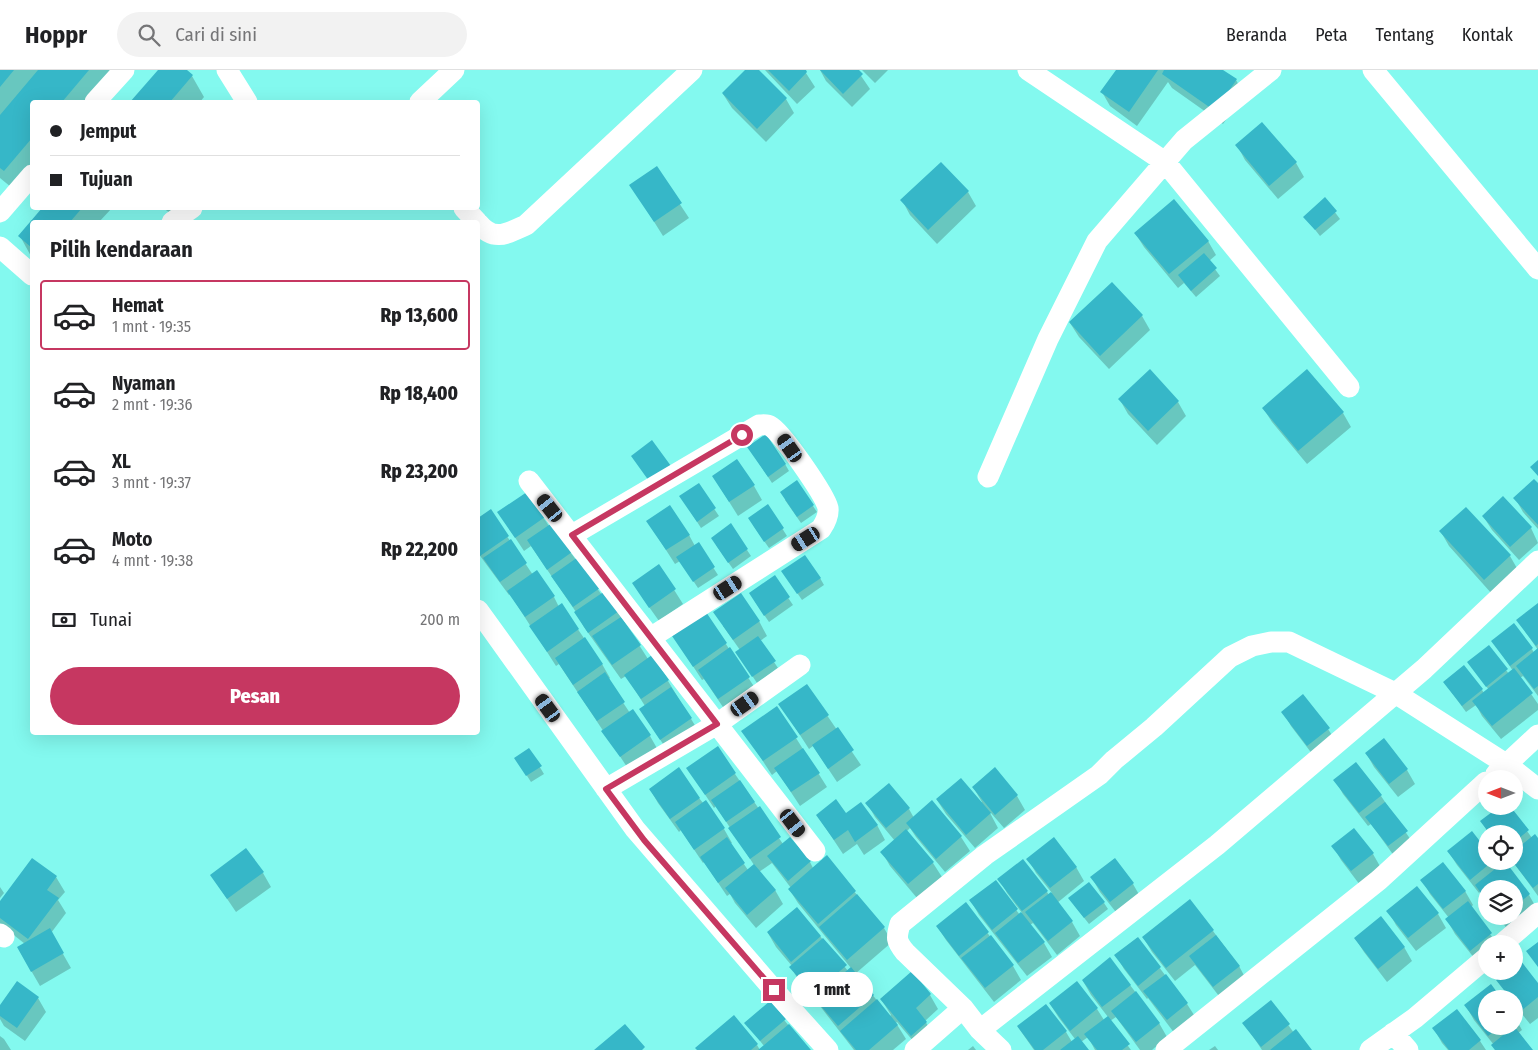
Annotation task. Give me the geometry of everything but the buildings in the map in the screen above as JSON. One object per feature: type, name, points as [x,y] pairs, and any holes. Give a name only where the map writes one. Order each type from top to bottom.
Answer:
[{"type":"street","points":[[97,100],[124,70]]},
{"type":"street","points":[[227,70],[246,100]]},
{"type":"street","points":[[422,100],[454,70]]},
{"type":"street","points":[[480,226],[485,232],[502,235],[526,225],[692,70]]},
{"type":"street","points":[[1028,70],[1165,162],[1349,387]]},
{"type":"street","points":[[988,478],[1048,339],[1097,241],[1184,140],[1271,70]]},
{"type":"street","points":[[1372,70],[1538,269]]},
{"type":"street","points":[[1,209],[30,177]]},
{"type":"street","points":[[175,220],[189,210]]},
{"type":"street","points":[[466,210],[474,220]]},
{"type":"street","points":[[0,246],[30,273]]},
{"type":"street","points":[[572,535],[759,425],[770,425],[780,434],[820,492],[828,508],[827,520],[821,529],[650,638]]},
{"type":"street","points":[[530,481],[815,851]]},
{"type":"street","points":[[980,1030],[1218,846],[1424,669],[1538,561]]},
{"type":"street","points":[[480,613],[644,840],[828,1050]]},
{"type":"street","points":[[1002,1050],[980,1030],[963,1008],[899,945],[896,937],[900,924],[985,855],[1099,775],[1114,760],[1154,728],[1230,657],[1252,646],[1271,642],[1289,642],[1395,693],[1506,764],[1538,789]]},
{"type":"street","points":[[606,789],[717,724],[800,664]]},
{"type":"street","points":[[1500,770],[1538,735]]},
{"type":"street","points":[[1166,1050],[1379,880],[1478,789]]},
{"type":"street","points":[[1512,935],[1538,913]]},
{"type":"street","points":[[1370,1050],[1416,1018],[1478,965]]},
{"type":"street","points":[[916,1050],[963,1008]]},
{"type":"street","points":[[1393,1033],[1408,1050]]},
{"type":"route","points":[[742,435],[572,535],[717,724],[606,789],[644,840],[774,990]]}]
